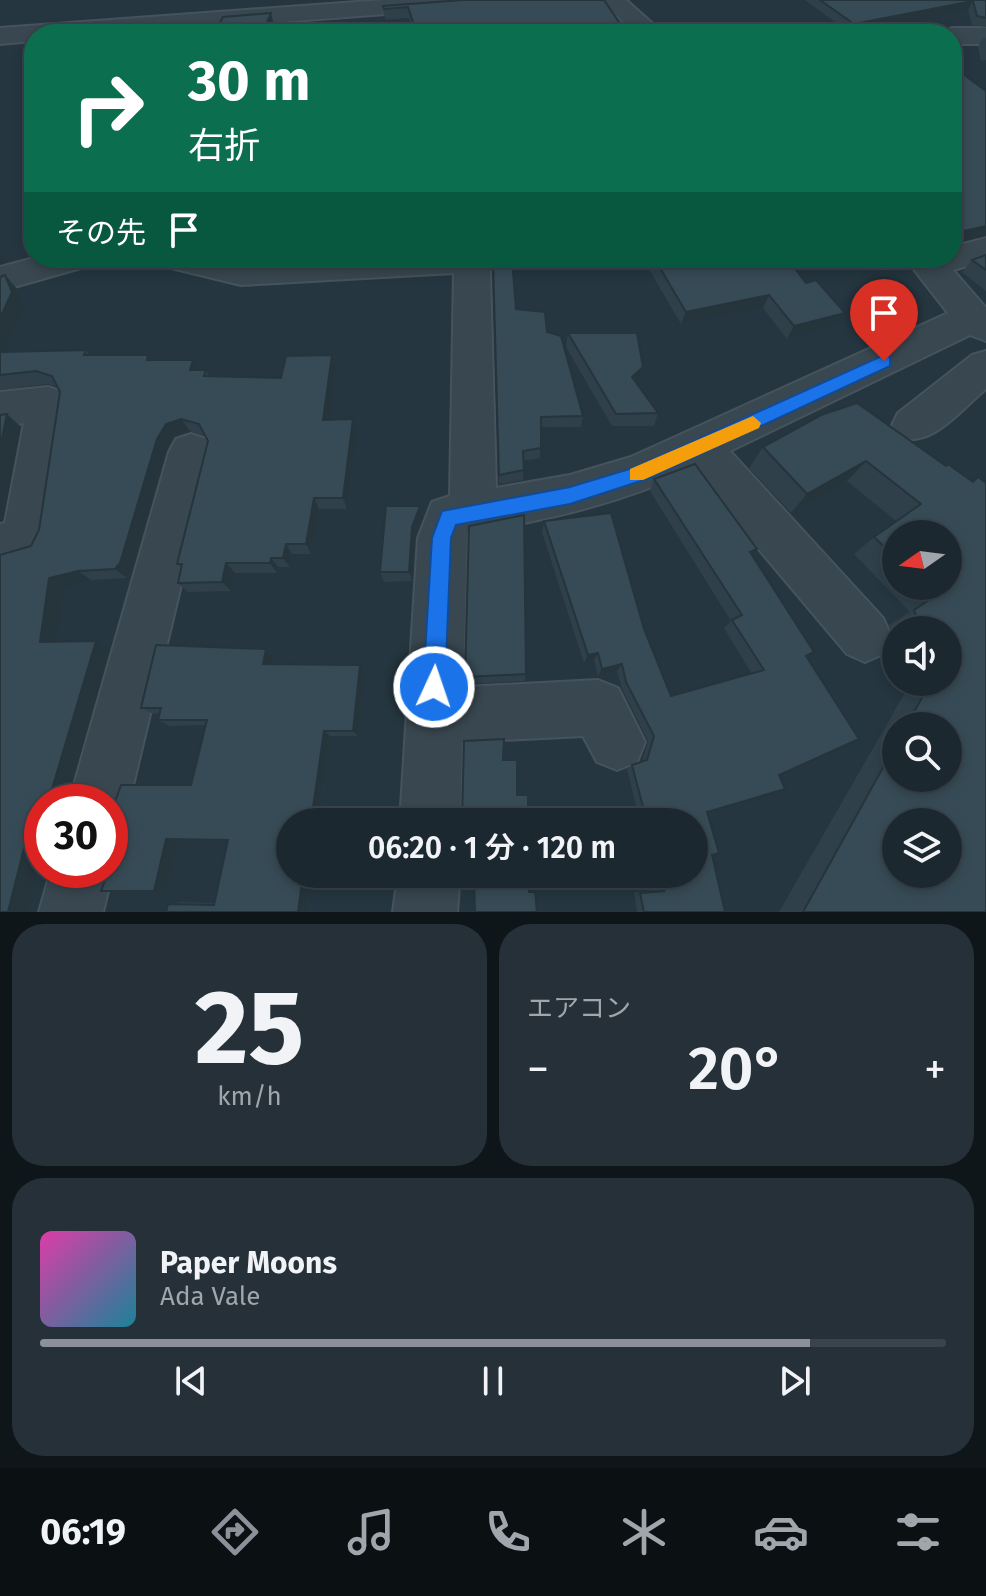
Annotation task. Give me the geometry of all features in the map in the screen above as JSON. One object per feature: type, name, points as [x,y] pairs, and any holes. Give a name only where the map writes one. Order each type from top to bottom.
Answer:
[{"type":"street","points":[[111,24],[125,0]]},
{"type":"street","points":[[306,24],[405,22],[478,0]]},
{"type":"street","points":[[612,0],[640,24]]},
{"type":"street","points":[[0,36],[24,34]]},
{"type":"street","points":[[962,36],[986,36]]},
{"type":"street","points":[[962,254],[986,249]]},
{"type":"street","points":[[0,279],[40,268]]},
{"type":"street","points":[[219,268],[241,273],[318,268]]},
{"type":"street","points":[[472,268],[473,512]]},
{"type":"street","points":[[430,808],[442,538],[449,517],[570,495],[641,473],[979,322],[932,268]]},
{"type":"street","points":[[913,425],[986,366]]},
{"type":"street","points":[[0,409],[48,404],[26,540],[0,546]]},
{"type":"street","points":[[700,448],[865,636]]},
{"type":"street","points":[[104,784],[191,452]]},
{"type":"street","points":[[432,716],[598,708],[617,742]]},
{"type":"street","points":[[71,912],[77,888]]},
{"type":"street","points":[[425,912],[428,888]]},
{"type":"building","points":[[463,0],[604,0],[620,24],[414,24],[408,7],[384,9],[383,6]]},
{"type":"building","points":[[820,0],[986,0],[986,18],[977,16],[973,1],[854,24]]},
{"type":"building","points":[[271,13],[266,24],[219,24],[223,17]]},
{"type":"building","points":[[962,73],[986,91],[986,226],[962,232]]},
{"type":"building","points":[[986,255],[986,270],[972,260]]},
{"type":"building","points":[[493,268],[513,268],[516,309],[545,312],[547,332],[561,336],[583,416],[541,417],[541,448],[523,451],[524,470],[499,475]]},
{"type":"building","points":[[660,268],[795,268],[806,283],[816,280],[845,313],[794,326],[769,295],[686,312]]},
{"type":"building","points":[[5,275],[12,292],[0,318],[0,277]]},
{"type":"building","points":[[568,333],[637,333],[643,367],[632,377],[658,413],[616,414]]},
{"type":"building","points":[[86,350],[84,355],[148,355],[147,360],[193,360],[190,370],[206,370],[204,376],[281,378],[286,356],[332,355],[323,420],[353,419],[343,498],[314,498],[306,544],[286,544],[283,558],[271,558],[270,563],[226,563],[222,582],[178,583],[182,564],[177,564],[208,441],[199,424],[181,419],[166,424],[157,439],[120,563],[115,569],[78,571],[49,578],[40,642],[96,641],[53,784],[24,784],[24,848],[8,912],[0,912],[0,555],[31,546],[39,530],[60,392],[52,376],[36,371],[0,375],[0,352]]},
{"type":"building","points":[[857,403],[946,466],[948,464],[973,482],[978,477],[986,483],[986,912],[803,912],[882,769],[882,792],[962,792],[962,712],[914,712],[923,696],[962,696],[962,616],[916,616],[914,610],[929,600],[962,600],[962,520],[898,520],[921,504],[866,461],[807,494],[763,447],[821,415]]},
{"type":"building","points":[[7,414],[0,447],[0,415]]},
{"type":"building","points":[[695,464],[757,549],[750,552],[814,652],[806,656],[859,739],[779,775],[785,789],[708,812],[708,808],[643,808],[632,765],[647,760],[654,736],[626,682],[622,664],[602,669],[598,653],[588,655],[544,521],[611,513],[644,629],[671,696],[764,670],[732,620],[742,615],[654,479]]},
{"type":"building","points":[[386,506],[420,506],[412,527],[409,572],[380,572]]},
{"type":"building","points":[[524,515],[526,674],[465,677],[469,526]]},
{"type":"building","points":[[882,531],[882,545],[874,537]]},
{"type":"building","points":[[156,645],[266,649],[263,664],[360,665],[353,731],[324,731],[313,808],[276,808],[276,888],[301,888],[298,912],[166,912],[168,904],[214,905],[228,840],[166,839],[154,891],[101,891],[102,888],[128,888],[128,785],[191,785],[207,720],[158,720],[161,708],[141,708]]},
{"type":"building","points":[[504,739],[503,760],[517,760],[517,795],[528,795],[528,808],[462,808],[464,741]]},
{"type":"building","points":[[708,815],[719,853],[712,855],[725,912],[644,912],[640,893],[664,891],[663,888],[708,888]]},
{"type":"building","points":[[474,888],[529,888],[529,892],[535,892],[537,912],[475,912]]},
{"type":"slow traffic","points":[[636,475],[753,423]]},
{"type":"route","points":[[434,687],[442,538],[449,517],[570,495],[641,473],[884,361]]}]
